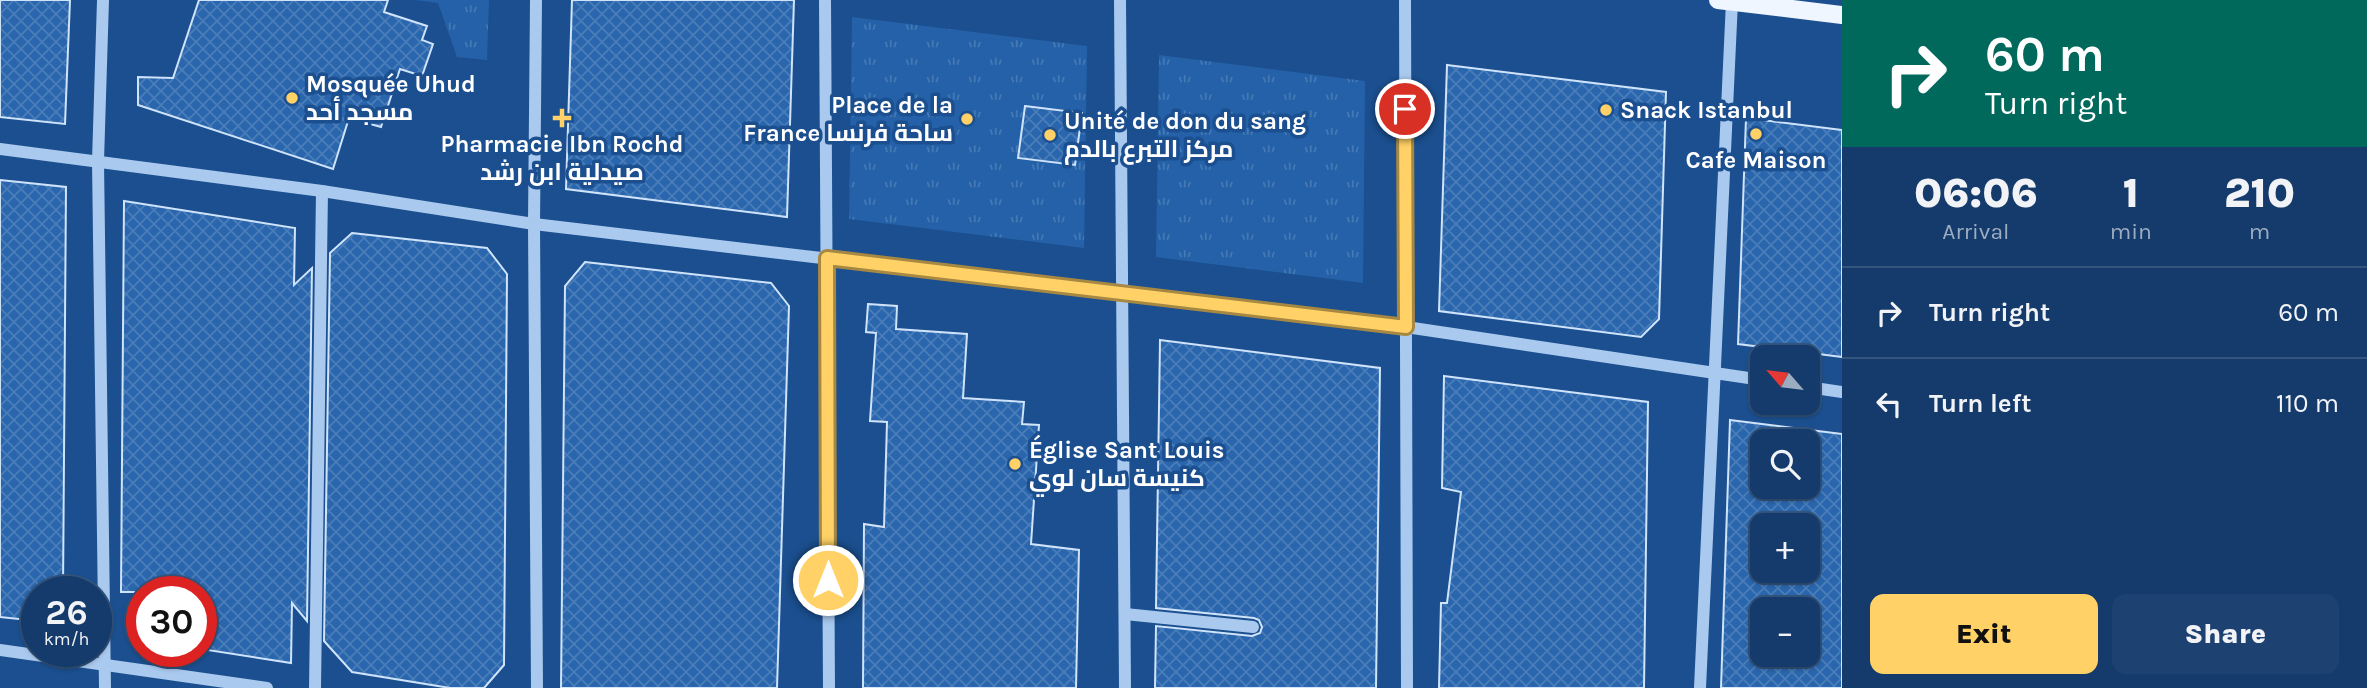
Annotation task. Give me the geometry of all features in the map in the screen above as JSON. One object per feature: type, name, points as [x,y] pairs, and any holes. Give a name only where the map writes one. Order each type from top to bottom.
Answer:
[{"type":"main road","points":[[1725,1],[1842,15]]},
{"type":"street","points":[[103,0],[98,162],[104,576]]},
{"type":"street","points":[[536,0],[534,224],[537,688]]},
{"type":"street","points":[[825,0],[829,688]]},
{"type":"street","points":[[1120,0],[1125,688]]},
{"type":"street","points":[[1405,0],[1407,688]]},
{"type":"street","points":[[1700,688],[1715,374],[1725,1]]},
{"type":"street","points":[[0,149],[322,191],[534,224],[1406,327],[1750,378]]},
{"type":"street","points":[[316,688],[322,191]]},
{"type":"street","points":[[1820,388],[1842,391]]},
{"type":"street","points":[[1125,614],[1253,627]]},
{"type":"street","points":[[0,650],[21,653]]},
{"type":"street","points":[[112,666],[267,688]]},
{"type":"street","points":[[105,667],[105,688]]},
{"type":"green space","points":[[415,0],[489,0],[487,60],[457,57],[438,3]]},
{"type":"green space","points":[[852,17],[1087,46],[1084,248],[849,219]]},
{"type":"green space","points":[[1159,55],[1365,81],[1363,283],[1156,257]]},
{"type":"building","points":[[0,0],[70,0],[65,124],[0,117]]},
{"type":"building","name":"Mosquée Uhud مسجد أحد","points":[[199,0],[388,0],[384,12],[427,26],[422,40],[433,44],[422,76],[400,69],[381,127],[349,118],[333,169],[138,105],[138,77],[173,78]]},
{"type":"building","points":[[572,0],[794,0],[787,217],[566,189]]},
{"type":"building","points":[[1447,65],[1666,92],[1659,319],[1641,337],[1439,311]]},
{"type":"building","name":"Unité de don du sang مركز التبرع بالدم","points":[[1025,106],[1082,113],[1075,165],[1018,158]]},
{"type":"building","points":[[1746,118],[1842,130],[1842,357],[1820,354],[1820,345],[1738,344]]},
{"type":"building","points":[[0,180],[66,187],[63,576],[21,576],[21,619],[0,617]]},
{"type":"building","points":[[124,201],[295,228],[294,285],[312,268],[307,621],[292,603],[291,663],[217,651],[217,576],[126,576],[126,592],[121,592]]},
{"type":"building","points":[[352,233],[487,248],[507,274],[504,665],[484,688],[450,688],[352,672],[324,641],[330,253]]},
{"type":"building","points":[[585,262],[771,283],[789,306],[777,688],[561,688],[565,286]]},
{"type":"building","points":[[868,304],[897,306],[896,329],[967,334],[963,398],[1024,402],[1022,424],[1039,425],[1031,544],[1079,550],[1076,688],[863,688],[864,524],[884,527],[887,422],[870,421],[876,333],[866,332]]},
{"type":"building","points":[[1160,340],[1380,368],[1376,688],[1155,688],[1156,626],[1252,636],[1260,633],[1262,627],[1259,620],[1254,618],[1156,608]]},
{"type":"building","points":[[1444,376],[1648,402],[1644,688],[1439,688],[1441,603],[1447,603],[1461,492],[1442,488]]},
{"type":"building","points":[[1730,420],[1802,429],[1750,429],[1750,499],[1820,499],[1820,431],[1842,434],[1842,688],[1721,688]]},
{"type":"place","name":"Mosquée Uhud مسجد أحد","points":[[292,98]]},
{"type":"place","name":"Snack Istanbul","points":[[1606,110]]},
{"type":"place","name":"Pharmacie Ibn Rochd صيدلية ابن رشد","points":[[562,118]]},
{"type":"place","name":"Place de la France ساحة فرنسا","points":[[967,119]]},
{"type":"place","name":"Cafe Maison","points":[[1756,134]]},
{"type":"place","name":"Unité de don du sang مركز التبرع بالدم","points":[[1050,135]]},
{"type":"place","name":"Église Sant Louis كنيسة سان لوي","points":[[1015,464]]},
{"type":"route","points":[[828,580],[827,258],[1406,327],[1405,109]]}]
